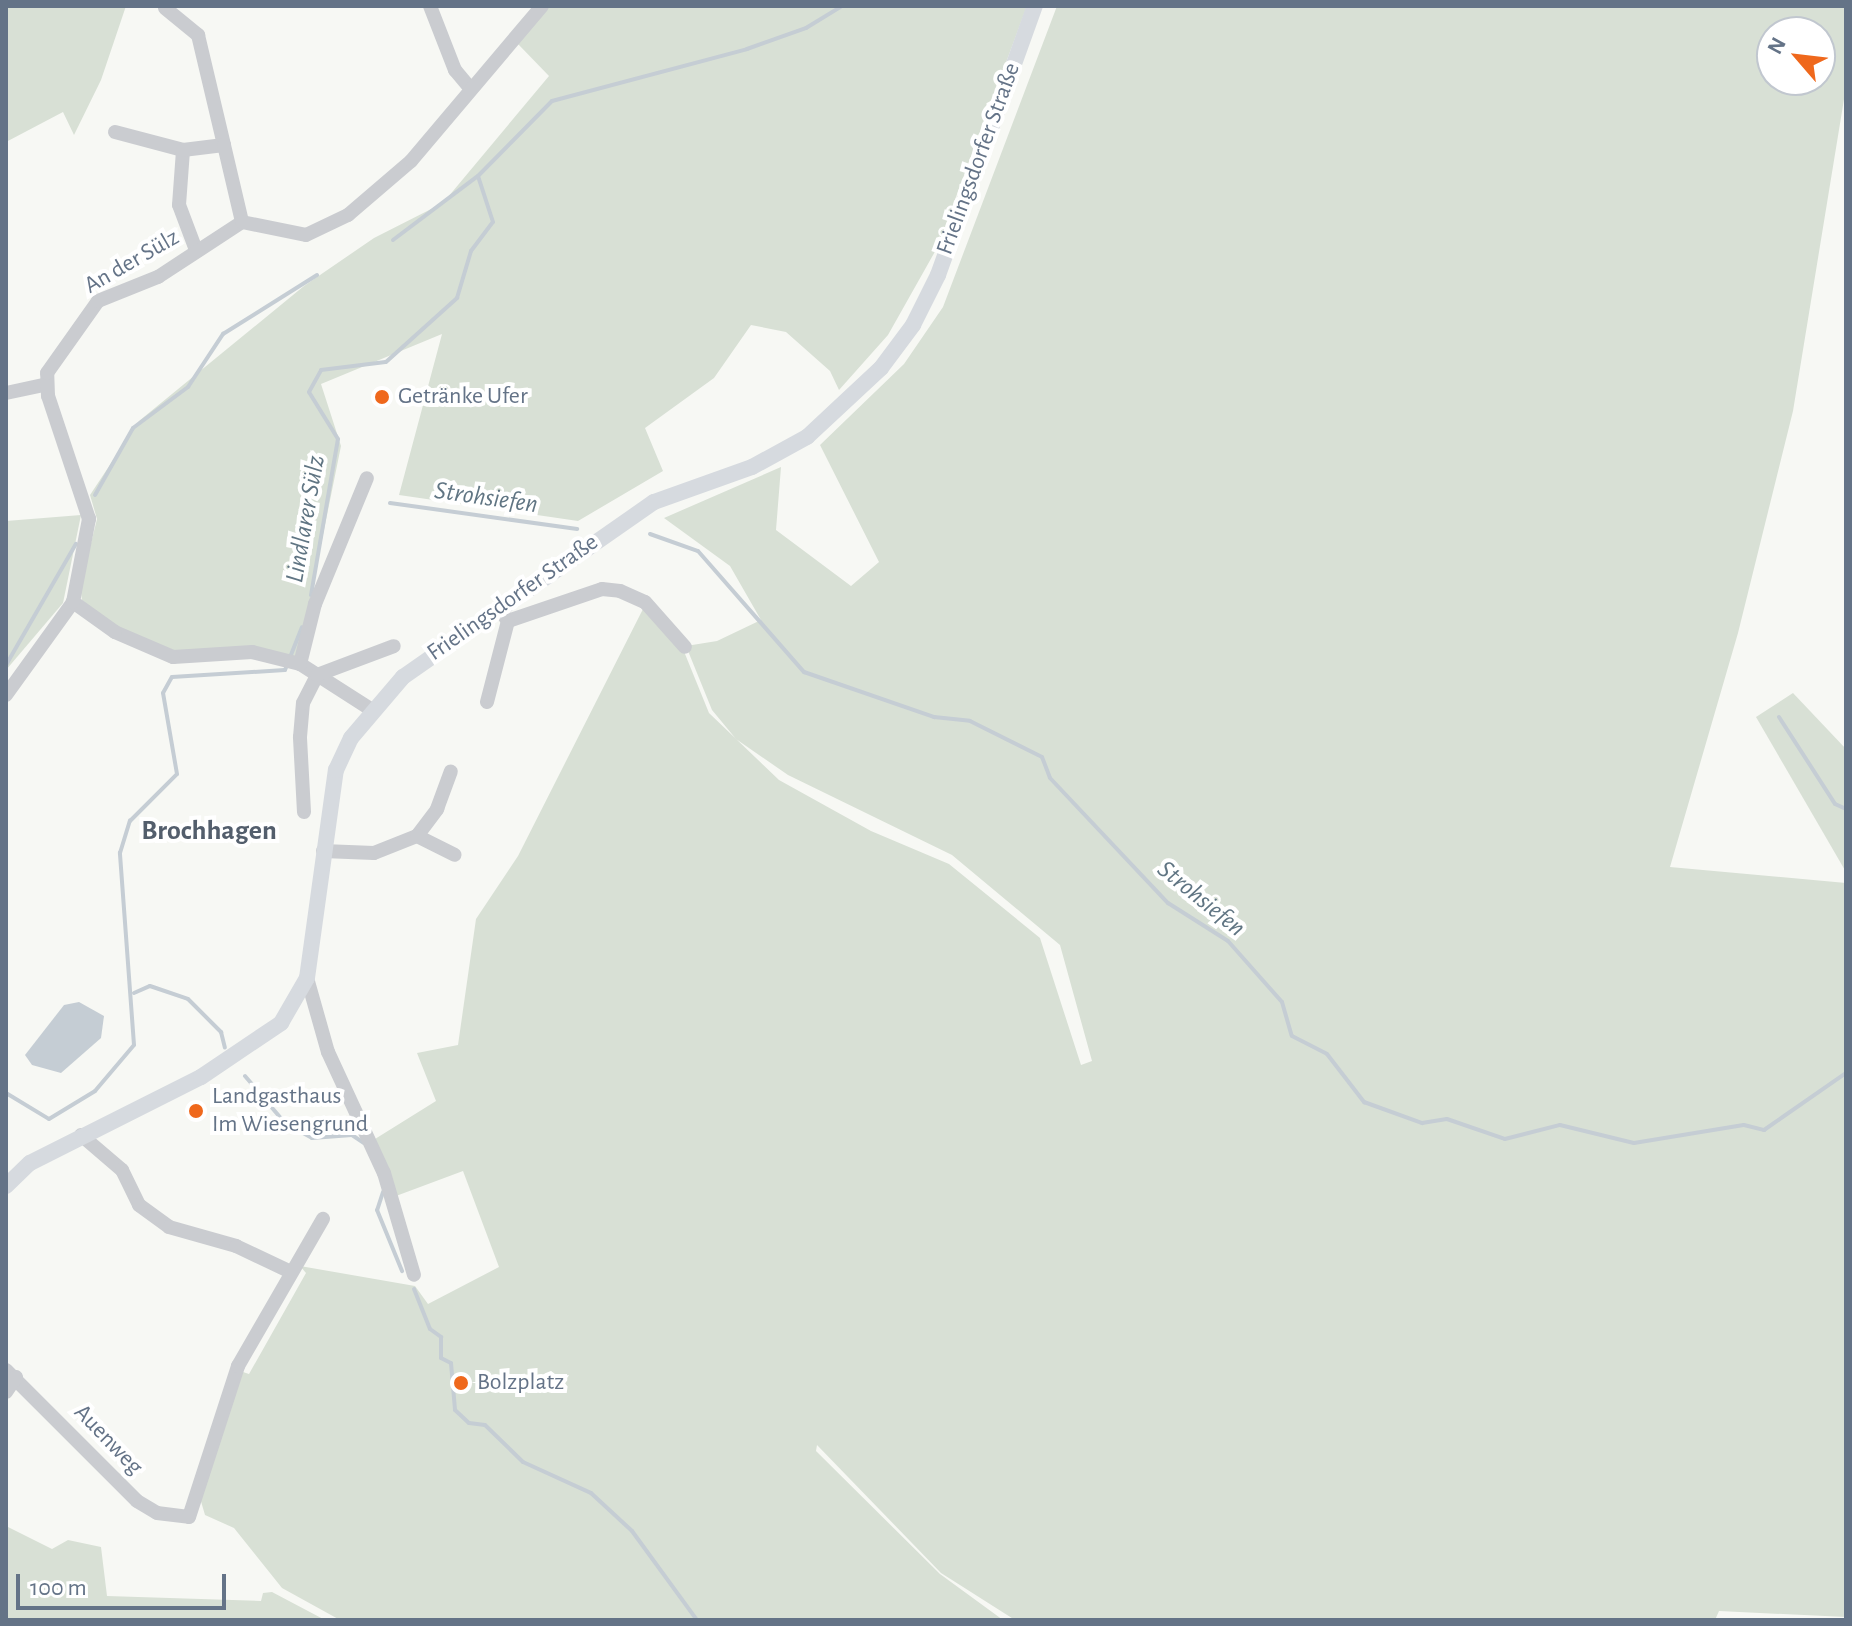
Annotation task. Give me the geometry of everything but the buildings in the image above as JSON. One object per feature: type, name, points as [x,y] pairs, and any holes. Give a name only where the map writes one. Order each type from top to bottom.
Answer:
[{"type":"main road","name":"Frielingsdorfer Straße","points":[[6,1186],[30,1163],[201,1077],[268,1035],[307,978],[336,770],[372,710],[403,677],[503,614],[654,502],[786,451],[881,368],[913,325],[938,275],[1035,6]]},
{"type":"street","points":[[430,6],[455,70],[471,89]]},
{"type":"street","points":[[165,8],[198,35],[242,222],[306,235],[326,230],[411,161],[542,6]]},
{"type":"street","points":[[115,132],[183,150],[224,145]]},
{"type":"street","points":[[183,150],[179,205],[196,250]]},
{"type":"street","name":"An der Sülz","points":[[45,385],[47,373],[98,301],[158,277],[242,222]]},
{"type":"street","points":[[6,393],[45,385],[89,519],[73,602],[6,695]]},
{"type":"street","points":[[300,664],[315,604],[367,478]]},
{"type":"street","points":[[487,702],[503,614],[602,589],[620,591],[645,602],[685,647]]},
{"type":"street","points":[[73,602],[115,632],[173,657],[252,652],[300,664],[372,710]]},
{"type":"street","points":[[317,675],[394,646]]},
{"type":"street","points":[[304,812],[301,726],[317,675]]},
{"type":"street","points":[[323,851],[374,853],[417,836],[437,809],[451,771]]},
{"type":"street","points":[[417,836],[455,855]]},
{"type":"street","points":[[307,978],[334,1066],[384,1173],[414,1275]]},
{"type":"street","points":[[81,1135],[122,1170],[139,1205],[169,1227],[236,1246],[291,1272],[323,1219]]},
{"type":"street","name":"Auenweg","points":[[11,1373],[137,1501],[157,1513],[189,1517],[238,1366],[291,1272]]},
{"type":"street","points":[[6,1392],[11,1373]]},
{"type":"shaded area","points":[[6,6],[126,6],[101,80],[74,135],[63,112],[6,142]]},
{"type":"shaded area","points":[[547,6],[1027,6],[937,248],[888,335],[839,390],[830,371],[786,332],[751,325],[714,378],[645,428],[663,471],[578,521],[399,495],[442,334],[321,384],[341,446],[298,658],[173,655],[117,629],[82,600],[80,587],[97,519],[90,495],[139,421],[304,286],[374,238],[443,203],[549,76],[518,44]]},
{"type":"shaded area","points":[[1057,6],[1846,6],[1846,87],[1793,411],[1738,633],[1670,867],[1846,883],[1846,1617],[1719,1611],[1715,1620],[1015,1620],[941,1573],[817,1445],[816,1451],[940,1574],[1003,1620],[340,1620],[282,1588],[234,1528],[205,1515],[200,1498],[240,1371],[249,1374],[306,1273],[300,1266],[415,1286],[428,1304],[499,1267],[463,1171],[396,1196],[375,1139],[436,1101],[417,1053],[458,1045],[476,919],[518,856],[644,607],[683,649],[709,713],[735,738],[712,710],[686,646],[717,641],[761,620],[730,566],[664,518],[781,467],[776,530],[851,586],[879,562],[820,445],[904,364],[943,307]],"holes":[[[737,739],[788,775],[952,855],[1060,945],[1092,1061],[1081,1065],[1040,938],[949,864],[871,831],[779,780]]]},
{"type":"shaded area","points":[[81,515],[63,603],[6,670],[6,521]]},
{"type":"shaded area","points":[[1793,693],[1846,749],[1846,872],[1756,717]]},
{"type":"shaded area","points":[[79,1002],[104,1016],[101,1038],[61,1073],[32,1065],[25,1055],[64,1005]]},
{"type":"shaded area","points":[[6,1526],[52,1549],[68,1540],[101,1547],[107,1596],[261,1601],[263,1593],[272,1592],[325,1620],[6,1620]]},
{"type":"waterway","name":"Lindlarer Sülz","points":[[311,595],[338,439],[309,392],[321,370],[386,362],[457,298],[471,251],[493,222],[478,176],[552,101],[747,49],[806,28],[842,6]]},
{"type":"waterway","points":[[393,240],[478,176]]},
{"type":"waterway","points":[[95,495],[133,428],[188,387],[223,334],[317,275]]},
{"type":"waterway","name":"Strohsiefen","points":[[390,503],[577,529]]},
{"type":"waterway","name":"Strohsiefen","points":[[650,534],[698,551],[804,672],[934,717],[970,721],[1042,757],[1050,778],[1168,903],[1228,941],[1282,1002],[1292,1036],[1327,1054],[1364,1102],[1422,1123],[1447,1119],[1505,1139],[1560,1125],[1634,1143],[1744,1125],[1764,1130],[1846,1073]]},
{"type":"waterway","points":[[6,665],[76,544]]},
{"type":"waterway","name":"Lindlarer Sülz","points":[[6,1093],[49,1119],[95,1091],[134,1045],[120,853],[130,821],[177,774],[163,693],[172,677],[285,670],[302,627]]},
{"type":"waterway","name":"Strohsiefen","points":[[1779,717],[1835,804],[1846,809]]},
{"type":"waterway","points":[[134,993],[150,986],[188,999],[221,1032],[225,1048]]},
{"type":"waterway","points":[[245,1076],[285,1123],[312,1138],[352,1135],[364,1143]]},
{"type":"waterway","points":[[383,1192],[377,1210],[402,1271]]},
{"type":"waterway","points":[[414,1289],[430,1329],[441,1337],[441,1358],[451,1363],[455,1410],[469,1423],[485,1425],[523,1462],[591,1493],[632,1531],[697,1620]]},
{"type":"place","name":"Getränke Ufer","points":[[382,397]]},
{"type":"place","name":"Landgasthaus Im Wiesengrund","points":[[196,1111]]},
{"type":"place","name":"Bolzplatz","points":[[461,1383]]},
{"type":"district","name":"Brochhagen","points":[[209,831]]}]
